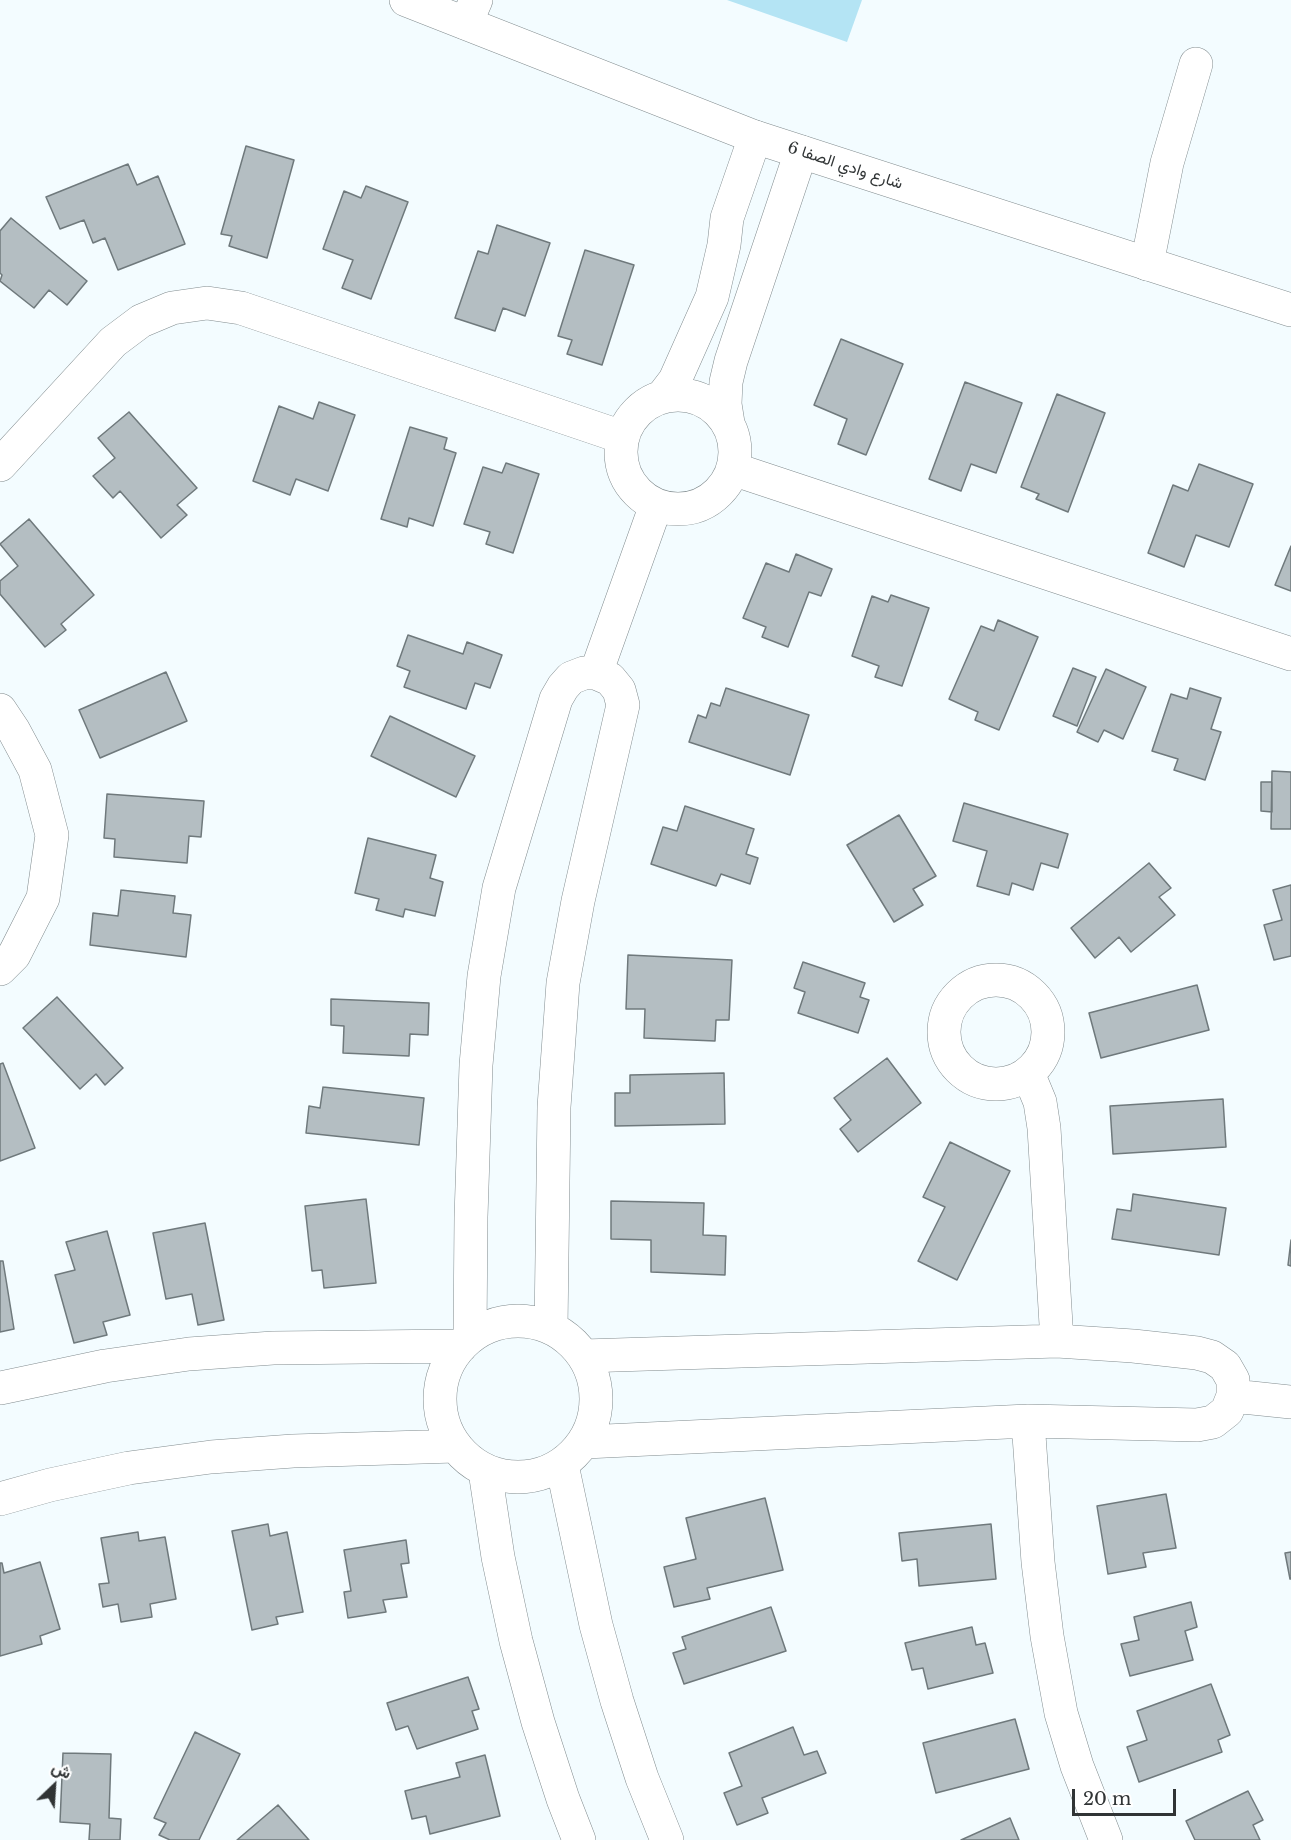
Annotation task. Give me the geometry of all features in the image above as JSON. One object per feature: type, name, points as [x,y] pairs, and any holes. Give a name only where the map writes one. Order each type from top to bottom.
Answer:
[{"type":"street","name":"شارع وادي الصفا 6","points":[[406,0],[471,12],[754,137],[1291,310]]},
{"type":"street","points":[[1147,264],[1167,163],[1196,64]]},
{"type":"street","points":[[662,397],[675,380],[712,297],[719,272],[727,218],[754,137]]},
{"type":"street","points":[[728,423],[716,409],[699,399],[681,395],[662,397],[645,405],[631,418],[622,436],[620,453],[623,469],[630,484],[641,496],[656,505],[674,509],[694,507],[711,499],[725,486],[733,469],[735,453],[734,438],[728,423],[725,404],[726,382],[737,341],[801,152]]},
{"type":"street","points":[[727,218],[773,234]]},
{"type":"street","points":[[0,465],[113,342],[141,321],[172,308],[207,303],[242,308],[622,436]]},
{"type":"street","points":[[698,327],[737,341]]},
{"type":"street","points":[[733,469],[1291,654]]},
{"type":"street","points":[[596,673],[656,505]]},
{"type":"street","points":[[466,1341],[476,1065],[484,976],[499,888],[556,699],[572,678],[584,673],[596,673],[610,679],[619,690],[623,705],[578,901],[564,983],[554,1107],[551,1328]]},
{"type":"street","points":[[0,710],[35,770],[52,835],[43,898],[14,955],[0,969]]},
{"type":"street","points":[[1028,1073],[1040,1102],[1044,1128],[1057,1341]]},
{"type":"street","points":[[510,1321],[531,1322],[551,1328],[570,1340],[584,1356],[594,1377],[597,1400],[594,1422],[573,1454],[538,1476],[511,1478],[485,1471],[468,1460],[455,1446],[443,1424],[439,1398],[443,1374],[454,1353],[466,1341],[489,1326],[510,1321]]},
{"type":"street","points":[[0,1389],[105,1366],[189,1354],[273,1348],[466,1341]]},
{"type":"street","points":[[573,1454],[1028,1421],[1197,1425],[1213,1422],[1227,1412],[1233,1396],[1233,1380],[1225,1366],[1212,1357],[1197,1353],[1133,1346],[1057,1341],[584,1356]]},
{"type":"street","points":[[1233,1396],[1291,1402]]},
{"type":"street","points":[[1028,1421],[1038,1562],[1047,1636],[1061,1713],[1077,1766],[1106,1840]]},
{"type":"street","points":[[0,1498],[129,1468],[210,1457],[293,1451],[455,1446]]},
{"type":"street","points":[[573,1454],[602,1647],[642,1778],[667,1840]]},
{"type":"street","points":[[485,1471],[498,1557],[516,1641],[545,1744],[579,1840]]},
{"type":"shaded area","points":[[727,0],[862,0],[847,42]]},
{"type":"building","points":[[246,146],[294,160],[267,258],[229,246],[232,236],[221,234]]},
{"type":"building","points":[[128,164],[137,185],[158,176],[185,244],[118,270],[105,238],[93,243],[84,220],[60,229],[46,197]]},
{"type":"building","points":[[366,186],[408,202],[371,299],[342,288],[353,260],[323,249],[344,191],[361,198]]},
{"type":"building","points":[[11,218],[87,281],[67,305],[49,290],[34,308],[0,281],[2,275],[0,273],[0,231]]},
{"type":"building","points":[[497,225],[550,243],[525,316],[503,308],[495,331],[455,318],[478,251],[488,254]]},
{"type":"building","points":[[585,250],[634,265],[602,365],[567,354],[572,340],[558,336]]},
{"type":"building","points":[[841,339],[903,364],[866,455],[838,444],[847,419],[814,405]]},
{"type":"building","points":[[965,382],[1022,403],[996,473],[971,464],[961,491],[929,479]]},
{"type":"building","points":[[1057,394],[1105,413],[1068,512],[1036,499],[1039,494],[1021,487]]},
{"type":"building","points":[[319,402],[355,415],[328,491],[296,479],[290,495],[253,481],[279,406],[313,419]]},
{"type":"building","points":[[129,412],[197,488],[177,505],[187,515],[161,538],[120,491],[113,498],[93,476],[115,458],[98,438]]},
{"type":"building","points":[[410,427],[447,438],[444,449],[456,453],[433,526],[409,518],[407,527],[381,519]]},
{"type":"building","points":[[506,463],[539,474],[513,553],[486,544],[490,532],[464,524],[483,467],[502,473]]},
{"type":"building","points":[[1199,464],[1253,484],[1229,547],[1196,535],[1184,567],[1148,553],[1173,485],[1188,491]]},
{"type":"building","points":[[29,519],[94,595],[61,624],[66,630],[45,647],[0,594],[0,581],[18,566],[0,544]]},
{"type":"building","points":[[1291,546],[1291,591],[1275,585]]},
{"type":"building","points":[[796,554],[832,569],[821,596],[809,592],[788,647],[762,637],[766,627],[743,618],[766,563],[789,572]]},
{"type":"building","points":[[891,595],[929,608],[902,686],[875,677],[879,666],[852,656],[872,596],[888,602]]},
{"type":"building","points":[[998,620],[1038,637],[999,730],[975,720],[978,712],[949,699],[981,626],[994,631]]},
{"type":"building","points":[[408,635],[463,654],[467,642],[502,655],[490,688],[475,683],[466,709],[404,687],[410,671],[397,666]]},
{"type":"building","points":[[1073,668],[1096,677],[1077,726],[1053,716]]},
{"type":"building","points":[[1106,669],[1146,687],[1123,739],[1104,730],[1098,742],[1077,732]]},
{"type":"building","points":[[166,672],[187,721],[100,758],[79,710]]},
{"type":"building","points":[[726,688],[809,715],[790,775],[689,742],[698,715],[706,718],[711,703],[720,706]]},
{"type":"building","points":[[1190,688],[1221,698],[1211,729],[1221,732],[1205,780],[1174,770],[1178,759],[1152,751],[1171,694],[1187,699]]},
{"type":"building","points":[[390,716],[475,756],[456,797],[371,756]]},
{"type":"building","points":[[1272,771],[1291,772],[1291,829],[1271,829]]},
{"type":"building","points":[[1261,782],[1272,782],[1272,812],[1261,811]]},
{"type":"building","points":[[107,794],[204,801],[201,837],[189,836],[187,863],[114,857],[115,839],[104,838]]},
{"type":"building","points":[[964,803],[1068,834],[1058,868],[1041,863],[1033,890],[1012,883],[1009,895],[977,886],[987,851],[953,841]]},
{"type":"building","points":[[685,806],[754,829],[746,854],[758,858],[750,884],[721,874],[716,886],[651,864],[663,827],[677,831]]},
{"type":"building","points":[[899,815],[936,876],[913,889],[923,905],[894,922],[847,845]]},
{"type":"building","points":[[368,838],[436,855],[430,878],[443,882],[435,916],[405,909],[403,917],[376,910],[379,899],[355,893]]},
{"type":"building","points":[[1149,863],[1171,888],[1159,897],[1175,915],[1131,952],[1119,937],[1095,958],[1071,928]]},
{"type":"building","points":[[1291,885],[1291,956],[1274,960],[1264,925],[1282,920],[1273,890]]},
{"type":"building","points":[[121,890],[175,896],[173,913],[191,915],[186,957],[90,945],[93,913],[118,916]]},
{"type":"building","points":[[628,955],[732,960],[729,1020],[716,1020],[715,1041],[644,1038],[645,1009],[626,1009]]},
{"type":"building","points":[[803,962],[865,983],[860,997],[869,1000],[858,1033],[798,1013],[805,992],[794,988]]},
{"type":"building","points":[[1197,985],[1209,1030],[1101,1058],[1089,1013]]},
{"type":"building","points":[[57,997],[123,1068],[105,1085],[96,1074],[80,1089],[23,1028]]},
{"type":"building","points":[[331,999],[429,1003],[428,1035],[410,1034],[409,1056],[343,1053],[344,1026],[331,1025]]},
{"type":"building","points":[[887,1058],[921,1103],[858,1152],[840,1129],[851,1120],[834,1098]]},
{"type":"building","points":[[3,1063],[35,1148],[0,1161],[0,1064]]},
{"type":"building","points":[[724,1073],[725,1124],[615,1126],[615,1093],[630,1093],[630,1075]]},
{"type":"building","points":[[323,1087],[424,1098],[419,1145],[306,1133],[309,1106],[320,1108]]},
{"type":"building","points":[[1223,1099],[1226,1147],[1113,1154],[1110,1106]]},
{"type":"building","points":[[950,1142],[1010,1171],[957,1280],[918,1261],[945,1207],[923,1197]]},
{"type":"building","points":[[1133,1194],[1226,1208],[1219,1255],[1112,1239],[1117,1209],[1131,1211]]},
{"type":"building","points":[[366,1199],[376,1283],[324,1288],[322,1270],[312,1271],[305,1206]]},
{"type":"building","points":[[611,1201],[704,1203],[703,1235],[726,1236],[725,1275],[651,1272],[651,1240],[611,1239]]},
{"type":"building","points":[[205,1223],[224,1320],[198,1325],[192,1294],[166,1299],[153,1233]]},
{"type":"building","points":[[107,1231],[130,1315],[103,1322],[107,1335],[74,1343],[55,1275],[75,1270],[66,1242]]},
{"type":"building","points":[[1291,1240],[1291,1266],[1288,1265]]},
{"type":"building","points":[[0,1261],[3,1261],[14,1329],[0,1332]]},
{"type":"building","points":[[1166,1494],[1176,1548],[1143,1553],[1146,1567],[1108,1574],[1097,1506]]},
{"type":"building","points":[[765,1498],[783,1570],[707,1588],[710,1599],[674,1607],[664,1567],[696,1559],[686,1518]]},
{"type":"building","points":[[268,1524],[270,1536],[287,1532],[303,1612],[276,1617],[278,1624],[252,1630],[232,1531]]},
{"type":"building","points":[[991,1524],[996,1579],[919,1586],[917,1559],[902,1561],[899,1533]]},
{"type":"building","points":[[138,1532],[139,1541],[165,1537],[176,1599],[150,1604],[152,1617],[121,1622],[118,1604],[103,1607],[99,1584],[109,1583],[101,1538]]},
{"type":"building","points":[[406,1540],[409,1563],[401,1564],[407,1597],[383,1600],[386,1612],[348,1618],[344,1592],[351,1591],[344,1550]]},
{"type":"building","points":[[1291,1552],[1291,1579],[1290,1579],[1285,1553]]},
{"type":"building","points":[[40,1562],[60,1629],[40,1636],[42,1644],[0,1656],[0,1563],[2,1563],[4,1573]]},
{"type":"building","points":[[1191,1602],[1197,1627],[1185,1631],[1193,1660],[1130,1676],[1121,1644],[1139,1640],[1134,1617]]},
{"type":"building","points":[[771,1607],[786,1651],[684,1684],[673,1653],[686,1649],[682,1637]]},
{"type":"building","points":[[972,1627],[976,1645],[985,1643],[993,1673],[928,1689],[923,1668],[912,1670],[905,1643]]},
{"type":"building","points":[[468,1677],[479,1709],[472,1711],[478,1729],[417,1749],[408,1726],[396,1730],[387,1703]]},
{"type":"building","points":[[1211,1684],[1230,1735],[1218,1740],[1222,1752],[1139,1782],[1127,1747],[1147,1740],[1137,1711]]},
{"type":"building","points":[[1015,1719],[1029,1769],[936,1793],[923,1743]]},
{"type":"building","points":[[793,1727],[804,1755],[817,1751],[826,1773],[762,1798],[768,1813],[737,1825],[724,1793],[742,1786],[729,1753]]},
{"type":"building","points":[[195,1732],[240,1754],[199,1840],[170,1840],[159,1835],[166,1823],[154,1818]]},
{"type":"building","points":[[63,1753],[111,1754],[109,1818],[121,1819],[120,1840],[89,1840],[90,1824],[60,1822]]},
{"type":"building","points":[[485,1755],[500,1816],[430,1834],[426,1816],[412,1819],[405,1791],[460,1777],[456,1763]]},
{"type":"building","points":[[1248,1791],[1263,1820],[1253,1825],[1260,1840],[1195,1840],[1186,1821]]},
{"type":"building","points":[[278,1805],[309,1840],[237,1840]]},
{"type":"building","points":[[1010,1818],[1019,1840],[961,1840]]}]
